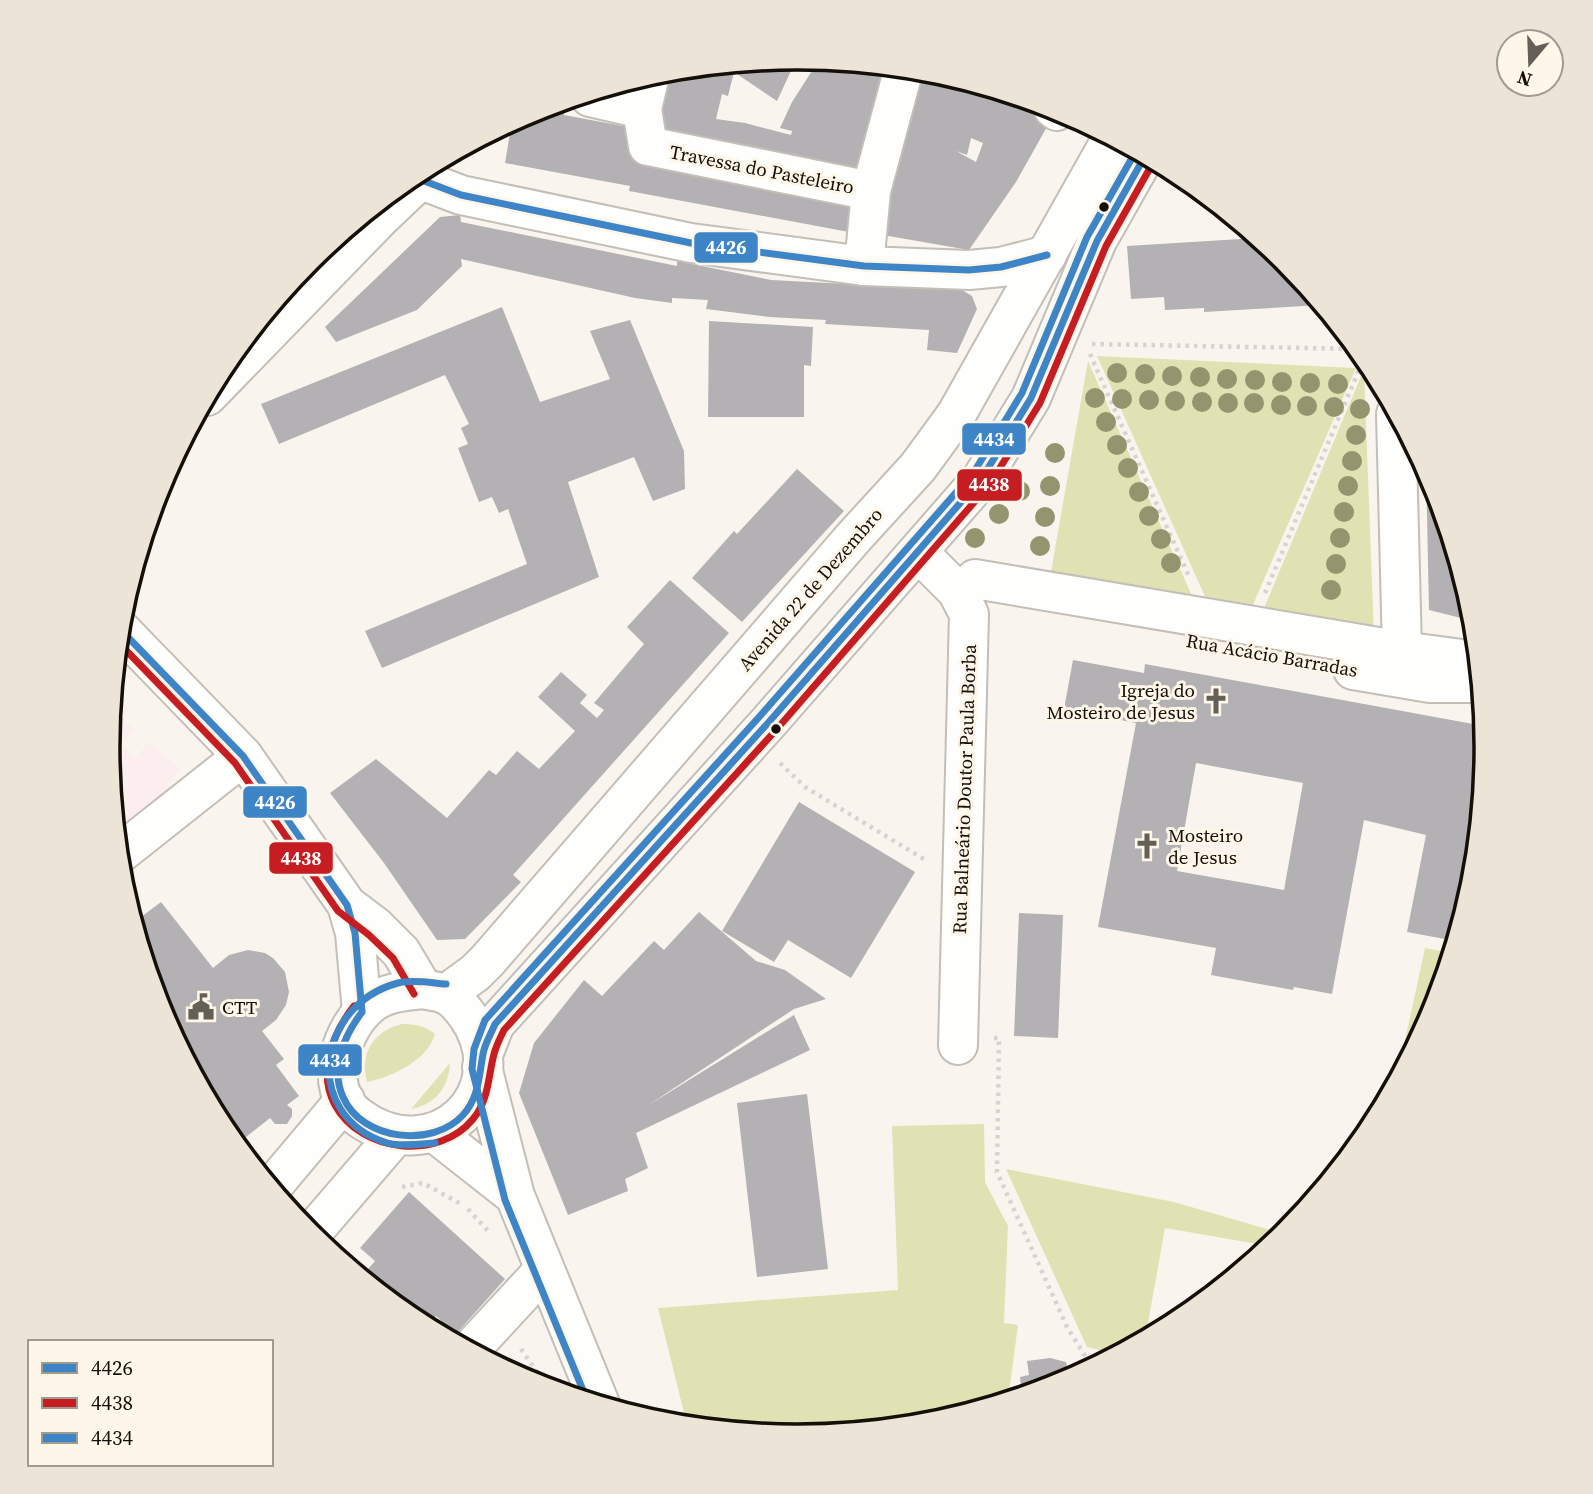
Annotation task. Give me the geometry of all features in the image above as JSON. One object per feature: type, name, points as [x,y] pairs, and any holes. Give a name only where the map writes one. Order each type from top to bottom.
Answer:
[{"type":"main road","points":[[864,265],[872,191],[901,79]]},
{"type":"main road","points":[[615,95],[646,92]]},
{"type":"main road","name":"Travessa do Pasteleiro","points":[[646,92],[648,146],[872,191]]},
{"type":"main road","name":"Avenida 22 de Dezembro","points":[[434,991],[475,973],[488,960],[862,528],[918,467],[956,415],[1107,146]]},
{"type":"main road","points":[[434,991],[403,991],[374,1002],[362,1012],[342,1042],[338,1068],[341,1095],[354,1114],[378,1129],[396,1135],[419,1136],[435,1133],[461,1116],[472,1102],[495,1024],[754,738],[982,478],[1031,398],[1097,241],[1140,164]]},
{"type":"main road","points":[[424,181],[461,195],[691,243],[864,265],[969,270],[1001,267],[1047,255]]},
{"type":"main road","points":[[241,361],[392,204]]},
{"type":"main road","points":[[1396,434],[1402,651]]},
{"type":"main road","name":"Rua Balneário Doutor Paula Borba","points":[[918,552],[957,591],[969,614],[958,1041]]},
{"type":"main road","points":[[975,579],[1468,661]]},
{"type":"main road","name":"Rua Acácio Barradas","points":[[1065,618],[1430,683],[1470,683]]},
{"type":"main road","points":[[129,638],[243,756],[347,905],[376,927],[434,991],[460,1006],[469,1018],[478,1033],[514,1196],[595,1393]]},
{"type":"main road","points":[[127,848],[243,756]]},
{"type":"main road","points":[[347,905],[355,933],[362,1012]]},
{"type":"main road","points":[[277,1180],[345,1100]]},
{"type":"main road","points":[[435,1133],[514,1196]]},
{"type":"main road","points":[[318,1226],[396,1135]]},
{"type":"main road","points":[[477,1343],[544,1270]]},
{"type":"path","points":[[1208,619],[1086,344],[1344,349]]},
{"type":"path","points":[[1251,626],[1359,371]]},
{"type":"path","points":[[754,738],[805,787],[961,881]]},
{"type":"path","points":[[958,1041],[999,1038],[997,1172],[1067,1327],[1087,1358]]},
{"type":"path","points":[[396,1192],[405,1185],[423,1183],[464,1205],[493,1235]]},
{"type":"path","points":[[508,1309],[515,1340],[537,1372]]},
{"type":"shaded area","points":[[121,703],[128,709],[121,717],[134,729],[121,745],[135,758],[149,742],[180,769],[167,785],[176,793],[125,833],[121,791],[120,747]]},
{"type":"green space","points":[[1097,356],[1356,368],[1248,616],[1211,610]]},
{"type":"green space","points":[[1088,361],[1197,607],[1049,583]]},
{"type":"green space","points":[[1362,375],[1364,379],[1374,637],[1260,618]]},
{"type":"green space","points":[[1425,948],[1442,951],[1422,1006],[1404,1046]]},
{"type":"green space","points":[[402,1024],[420,1026],[431,1031],[435,1034],[431,1043],[425,1052],[408,1066],[367,1082],[365,1062],[371,1045],[384,1032]]},
{"type":"green space","points":[[450,1063],[444,1087],[434,1099],[411,1109]]},
{"type":"green space","points":[[984,1124],[985,1182],[1008,1226],[1004,1323],[1018,1325],[1009,1389],[929,1411],[841,1423],[752,1423],[684,1414],[658,1308],[898,1290],[892,1126]]},
{"type":"green space","points":[[1006,1169],[1174,1202],[1271,1230],[1256,1244],[1165,1228],[1148,1325],[1102,1351],[1087,1347]]},
{"type":"building","points":[[791,70],[777,101],[735,73]]},
{"type":"building","points":[[812,70],[885,76],[856,185],[654,142],[666,83],[734,73],[728,96],[722,94],[716,119],[745,123],[791,135],[792,131],[780,128],[792,102]]},
{"type":"building","points":[[913,81],[972,93],[1051,120],[1016,182],[969,250],[877,234]],"holes":[[[971,138],[983,143],[976,162],[956,151],[967,155]]]},
{"type":"building","points":[[564,112],[564,115],[639,129],[856,193],[849,232],[629,191],[630,186],[505,163],[510,134]]},
{"type":"building","points":[[460,215],[461,222],[677,266],[677,261],[771,280],[962,290],[972,296],[977,309],[957,353],[927,350],[929,330],[825,324],[826,320],[769,317],[706,309],[708,300],[672,298],[672,303],[635,298],[461,259],[462,266],[417,310],[336,342],[325,327],[440,217]]},
{"type":"building","points":[[1244,239],[1309,306],[1204,312],[1204,308],[1165,310],[1164,297],[1131,299],[1127,246]]},
{"type":"building","points":[[502,307],[540,402],[610,379],[590,331],[630,320],[684,451],[685,489],[653,501],[634,457],[568,482],[599,577],[382,668],[365,631],[527,564],[508,509],[499,513],[492,497],[479,502],[458,448],[468,444],[461,428],[469,424],[445,375],[279,444],[261,404]]},
{"type":"building","points":[[709,321],[813,327],[811,366],[804,365],[804,417],[708,417]]},
{"type":"building","points":[[797,469],[844,511],[742,622],[692,578],[734,531],[737,534]]},
{"type":"building","points":[[1427,500],[1438,529],[1461,618],[1429,610]]},
{"type":"building","points":[[670,580],[729,633],[513,875],[521,882],[465,939],[437,940],[384,863],[330,793],[376,759],[447,818],[489,770],[496,775],[517,751],[539,769],[575,731],[538,697],[561,672],[587,695],[580,703],[597,718],[604,710],[594,703],[644,644],[627,627]]},
{"type":"building","name":"Mosteiro de Jesus","points":[[1073,660],[1144,673],[1145,664],[1473,724],[1468,835],[1445,939],[1407,932],[1426,835],[1364,820],[1332,994],[1211,975],[1216,948],[1098,927],[1136,723],[1064,709]],"holes":[[[1196,763],[1303,783],[1284,890],[1177,871]]]},
{"type":"building","points":[[799,802],[915,872],[851,978],[788,940],[774,962],[722,931]]},
{"type":"building","name":"CTT","points":[[161,902],[213,968],[229,955],[248,950],[265,953],[285,972],[289,992],[286,1005],[276,1020],[262,1031],[284,1059],[276,1065],[299,1096],[287,1105],[292,1109],[292,1116],[287,1124],[275,1124],[270,1118],[245,1138],[210,1085],[189,1046],[155,965],[142,916]]},
{"type":"building","points":[[699,912],[756,961],[785,970],[826,999],[794,1009],[647,1106],[794,1015],[810,1050],[636,1133],[648,1168],[625,1179],[628,1191],[568,1215],[519,1093],[534,1043],[584,980],[602,996],[654,941],[664,950]]},
{"type":"building","points":[[1019,913],[1063,915],[1058,1038],[1014,1036]]},
{"type":"building","points":[[807,1094],[828,1269],[757,1277],[737,1103]]},
{"type":"building","points":[[409,1192],[505,1279],[457,1333],[436,1316],[434,1318],[420,1310],[367,1270],[375,1261],[360,1248]]},
{"type":"building","points":[[1050,1358],[1066,1362],[1067,1367],[1021,1385],[1020,1377],[1029,1375],[1027,1361]]},
{"type":"transit line","name":"4434","points":[[583,1389],[505,1200],[472,1069],[474,1049],[485,1020],[760,716],[974,472],[1022,393],[1087,237],[1131,159]]},
{"type":"transit line","name":"4426","points":[[362,1012],[345,1042],[339,1064],[339,1086],[352,1112],[381,1131],[399,1135],[434,1132],[450,1126],[463,1115],[475,1094],[484,1050],[495,1024],[768,723],[982,478],[1031,398],[1097,241],[1140,164]]},
{"type":"transit line","name":"4438","points":[[354,1006],[334,1040],[327,1079],[335,1105],[347,1121],[381,1142],[421,1146],[441,1141],[458,1132],[473,1119],[485,1096],[495,1051],[504,1030],[776,730],[990,484],[1040,403],[1106,246],[1149,170]]},
{"type":"transit line","name":"4426","points":[[425,181],[461,195],[691,243],[864,266],[969,270],[1001,267],[1047,255]]},
{"type":"transit line","name":"4426","points":[[129,638],[243,756],[347,905],[355,933],[362,1012]]},
{"type":"transit line","name":"4438","points":[[126,651],[235,763],[338,911],[393,958],[414,994]]},
{"type":"transit line","name":"4434","points":[[435,1143],[392,1144],[359,1129],[341,1110],[331,1086],[330,1061],[336,1036],[350,1013],[370,995],[404,982],[446,984]]},
{"type":"place","name":"Igreja do Mosteiro de Jesus","points":[[1216,701]]},
{"type":"place","name":"Mosteiro de Jesus","points":[[1147,846]]},
{"type":"place","name":"CTT","points":[[201,1007]]}]
